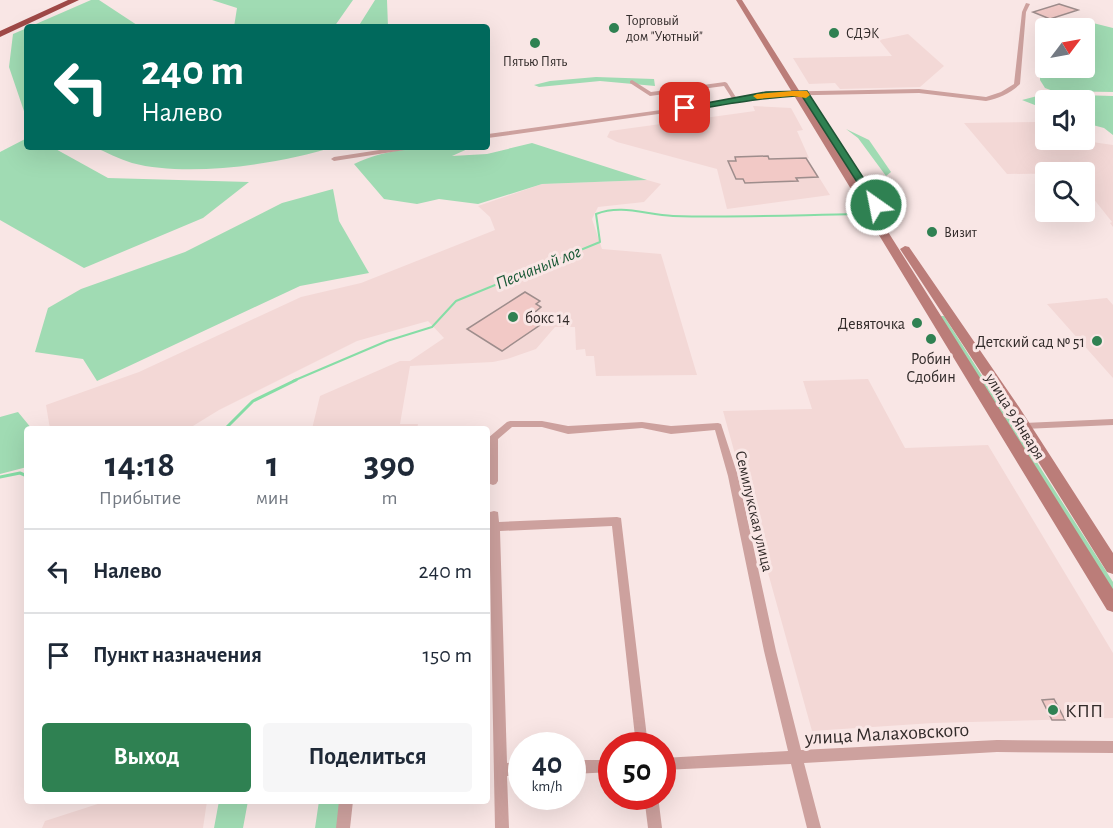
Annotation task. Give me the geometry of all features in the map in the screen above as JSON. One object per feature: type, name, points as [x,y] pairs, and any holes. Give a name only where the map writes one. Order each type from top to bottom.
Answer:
[{"type":"highway","points":[[0,27],[59,0]]},
{"type":"highway","points":[[0,34],[75,0]]},
{"type":"main road","name":"улица 9 Января","points":[[739,0],[801,93]]},
{"type":"main road","name":"улица 9 Января","points":[[745,0],[1113,604]]},
{"type":"main road","name":"улица 9 Января","points":[[820,124],[1024,426],[1113,567]]},
{"type":"street","points":[[490,136],[736,101],[766,94],[919,91],[986,99],[1011,90],[1017,84],[1024,12],[1028,4]]},
{"type":"street","points":[[632,82],[650,94]]},
{"type":"street","points":[[641,94],[725,84],[736,101]]},
{"type":"street","points":[[334,159],[392,150]]},
{"type":"street","points":[[1024,426],[1113,422]]},
{"type":"street","name":"Семилукская улица","points":[[493,481],[493,438],[510,424],[542,424],[568,430],[642,425],[671,430],[718,426],[733,476],[770,651],[814,828]]},
{"type":"street","points":[[502,828],[502,770],[492,576],[495,521],[617,521],[640,732]]},
{"type":"street","name":"улица Малаховского","points":[[676,763],[997,746],[1113,747]]},
{"type":"street","points":[[502,770],[508,770]]},
{"type":"street","points":[[343,828],[346,804]]},
{"type":"street","points":[[653,810],[655,828]]},
{"type":"shaded area","points":[[908,34],[944,66],[920,87],[840,89],[835,83],[809,84],[793,58],[892,56],[879,40]]},
{"type":"shaded area","points":[[753,106],[791,108],[803,130],[797,131],[809,158],[807,158],[830,195],[727,209],[717,169],[617,142],[607,137],[610,131],[755,111]]},
{"type":"shaded area","points":[[1035,122],[1035,150],[1095,150],[1095,142],[1113,145],[1113,227],[1110,223],[1112,222],[1095,201],[1095,162],[1035,162],[1035,174],[1007,174],[964,123]]},
{"type":"shaded area","points":[[647,180],[661,184],[644,202],[598,207],[592,219],[602,249],[661,254],[697,375],[596,376],[594,356],[586,356],[585,349],[576,350],[575,327],[555,327],[536,349],[507,359],[493,362],[410,366],[400,424],[418,424],[418,426],[313,426],[320,396],[400,361],[410,361],[444,338],[428,321],[357,341],[219,410],[193,426],[50,426],[46,405],[139,372],[301,297],[361,283],[495,230],[490,217],[478,206],[542,184]]},
{"type":"shaded area","name":"Детский сад № 51","points":[[1107,298],[1113,305],[1113,378],[1047,304]]},
{"type":"shaded area","points":[[868,379],[905,448],[988,445],[1113,653],[1113,718],[933,723],[812,731],[723,411],[812,409],[803,381]]},
{"type":"shaded area","points":[[98,804],[207,804],[203,828],[42,828],[45,821]]},
{"type":"green space","points":[[91,0],[99,0],[135,24],[36,24]]},
{"type":"green space","points":[[212,0],[353,0],[336,24],[234,24],[237,8]]},
{"type":"green space","points":[[375,0],[387,0],[388,24],[360,24]]},
{"type":"green space","points":[[1095,24],[1113,28],[1113,92],[1050,90],[1045,88],[1040,78],[1095,78]]},
{"type":"green space","points":[[24,29],[24,111],[9,67],[13,34]]},
{"type":"green space","points":[[596,77],[654,79],[655,86],[600,81],[539,87],[534,85],[550,81]]},
{"type":"green space","points":[[1095,95],[1113,96],[1113,135],[1104,128],[1095,126]]},
{"type":"green space","points":[[1035,97],[1035,105],[1022,100]]},
{"type":"green space","points":[[846,129],[869,140],[891,172],[886,176],[858,138]]},
{"type":"green space","points":[[24,140],[24,150],[57,150],[108,178],[249,182],[203,218],[84,268],[0,220],[0,152]]},
{"type":"green space","points":[[532,143],[647,180],[542,184],[478,204],[439,199],[417,204],[384,199],[354,164],[382,154],[404,150],[465,150],[452,156],[487,154]]},
{"type":"green space","points":[[101,150],[323,150],[287,159],[206,169],[155,167],[132,163]]},
{"type":"green space","points":[[333,189],[339,221],[369,273],[300,286],[97,381],[83,359],[35,352],[48,308],[81,289],[185,252],[282,203]]},
{"type":"green space","points":[[940,316],[944,316],[1113,582],[1113,590]]},
{"type":"green space","points":[[18,412],[30,426],[24,426],[24,468],[0,474],[0,417]]},
{"type":"green space","points":[[218,804],[247,804],[243,828],[214,828]]},
{"type":"green space","points":[[319,804],[346,804],[343,828],[315,828]]},
{"type":"building","points":[[1059,4],[1078,10],[1053,18],[1033,12]]},
{"type":"building","points":[[768,156],[769,159],[806,158],[818,177],[796,178],[798,181],[745,183],[743,179],[736,179],[728,161],[736,161],[735,157]]},
{"type":"building","name":"бокс 14","points":[[525,292],[540,301],[536,304],[541,307],[534,313],[546,321],[502,351],[467,329]]},
{"type":"building","name":"КПП","points":[[1054,699],[1065,720],[1052,720],[1042,700]]},
{"type":"waterway","name":"Песчаный лог","points":[[293,381],[387,341],[432,327],[456,301],[600,242],[596,214],[606,211],[634,211],[696,217],[858,214]]},
{"type":"waterway","name":"Песчаный лог","points":[[228,426],[253,401],[296,380]]},
{"type":"waterway","name":"Песчаный лог","points":[[0,477],[20,473],[24,475]]},
{"type":"slow traffic","points":[[757,96],[792,93],[805,93],[806,95]]},
{"type":"place","name":"Торговый дом \"Уютный\"","points":[[614,28]]},
{"type":"place","name":"СДЭК","points":[[834,33]]},
{"type":"place","name":"Пятью Пять","points":[[535,43]]},
{"type":"place","name":"Визит","points":[[932,232]]},
{"type":"place","name":"бокс 14","points":[[513,317]]},
{"type":"place","name":"Девяточка","points":[[917,323]]},
{"type":"place","name":"Робин Сдобин","points":[[931,339]]},
{"type":"place","name":"Детский сад № 51","points":[[1097,341]]},
{"type":"place","name":"КПП","points":[[1053,710]]},
{"type":"route","points":[[685,108],[766,94],[805,93],[876,205]]}]
